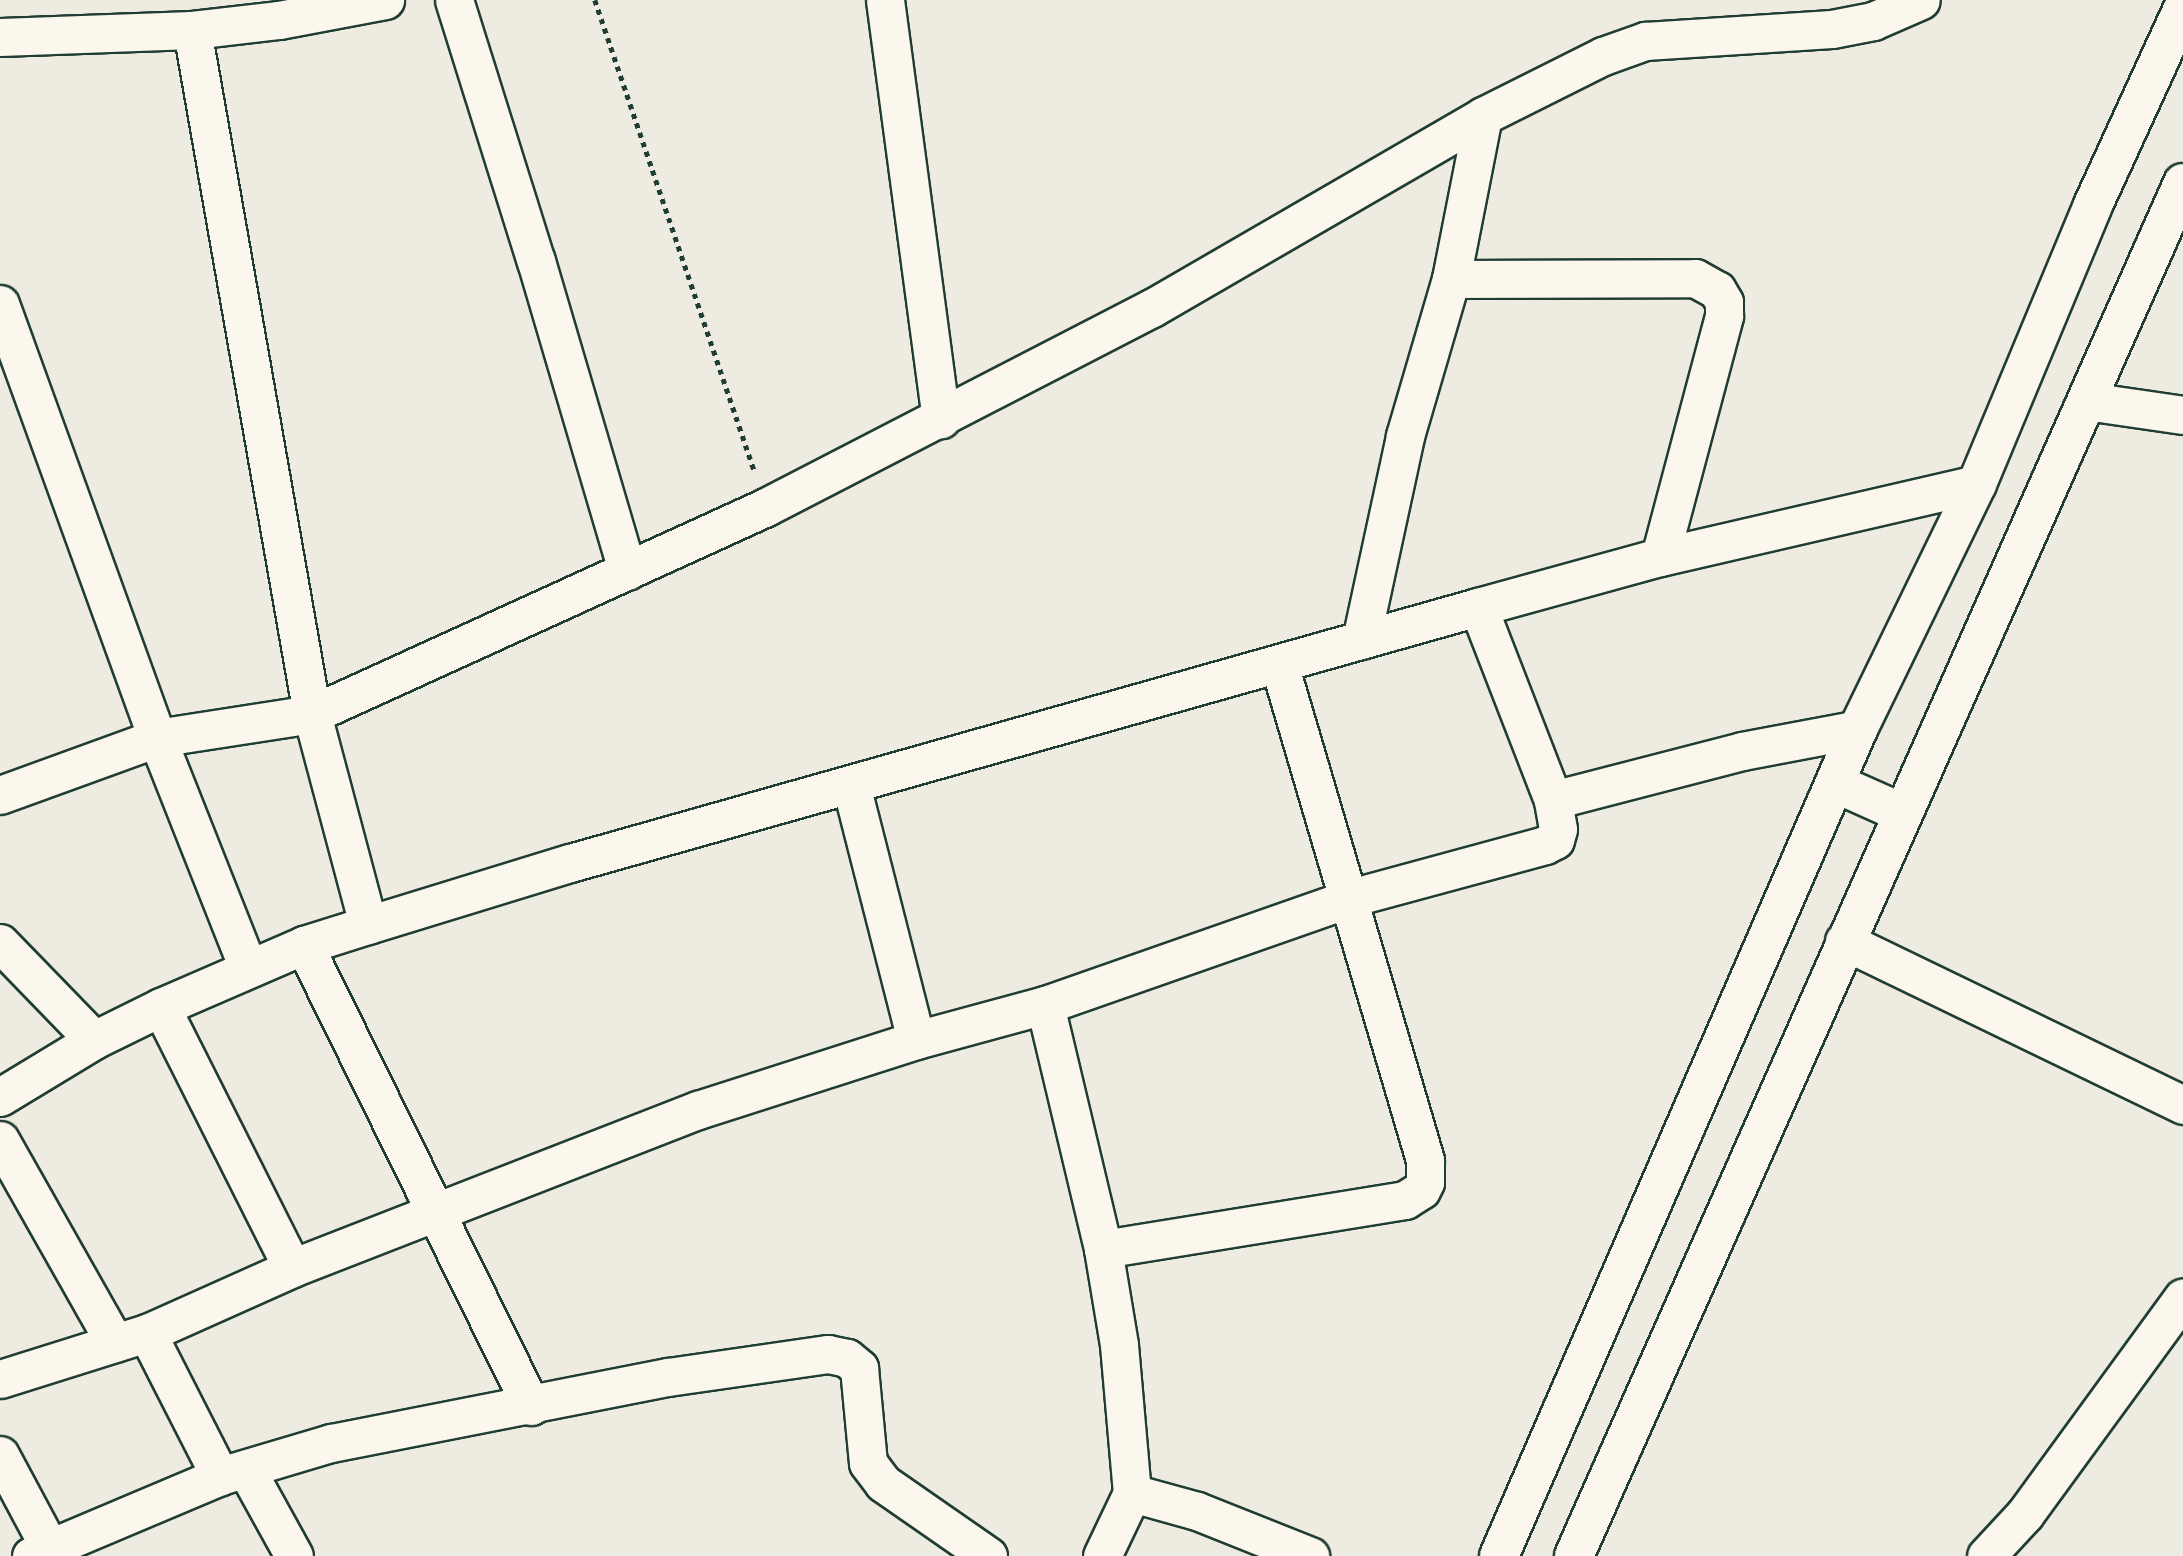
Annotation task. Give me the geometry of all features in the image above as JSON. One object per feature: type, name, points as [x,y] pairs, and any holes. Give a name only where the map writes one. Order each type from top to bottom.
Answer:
[{"type":"street","points":[[0,37],[192,30],[279,20],[385,0]]},
{"type":"street","points":[[454,0],[536,261],[627,571]]},
{"type":"street","points":[[884,0],[941,419]]},
{"type":"street","points":[[0,795],[157,738],[312,714],[766,507],[1152,308],[1483,116],[1603,56],[1645,41],[1832,29],[1873,21],[1921,0]]},
{"type":"street","points":[[1499,1556],[1837,784],[1858,729],[1977,484],[2093,205],[2183,8]]},
{"type":"street","points":[[192,30],[312,714],[368,925]]},
{"type":"street","points":[[1361,640],[1405,436],[1451,279],[1483,116]]},
{"type":"street","points":[[1574,1556],[1844,941],[2183,183]]},
{"type":"street","points":[[1451,279],[1695,278],[1717,290],[1724,302],[1724,316],[1660,557]]},
{"type":"street","points":[[0,304],[157,738],[248,968]]},
{"type":"street","points":[[2087,401],[2183,415]]},
{"type":"street","points":[[0,1097],[94,1040],[161,1007],[304,945],[368,925],[570,863],[1660,557],[1977,484]]},
{"type":"street","points":[[0,1379],[131,1338],[292,1268],[698,1110],[916,1040],[1045,1005],[1350,898],[1545,845],[1555,839],[1558,829],[1553,800],[1478,607]]},
{"type":"street","points":[[1102,1249],[1405,1200],[1421,1190],[1425,1182],[1426,1160],[1279,663]]},
{"type":"street","points":[[1553,800],[1742,751],[1858,729]]},
{"type":"street","points":[[1837,784],[1902,814]]},
{"type":"street","points":[[851,785],[916,1040]]},
{"type":"street","points":[[1844,941],[2183,1105]]},
{"type":"street","points":[[0,943],[94,1040]]},
{"type":"street","points":[[304,945],[437,1210],[531,1406]]},
{"type":"street","points":[[1045,1005],[1102,1249],[1119,1345],[1132,1493],[1102,1556]]},
{"type":"street","points":[[161,1007],[292,1268]]},
{"type":"street","points":[[0,1140],[131,1338],[294,1556]]},
{"type":"street","points":[[1986,1556],[2025,1514],[2183,1297]]},
{"type":"street","points":[[0,1455],[44,1553],[233,1473],[301,1451],[375,1433],[531,1406],[668,1377],[828,1354],[847,1358],[859,1368],[863,1382],[868,1463],[883,1483],[988,1556]]},
{"type":"street","points":[[1132,1493],[1197,1511],[1310,1556]]},
{"type":"path","points":[[595,0],[766,507]]}]
